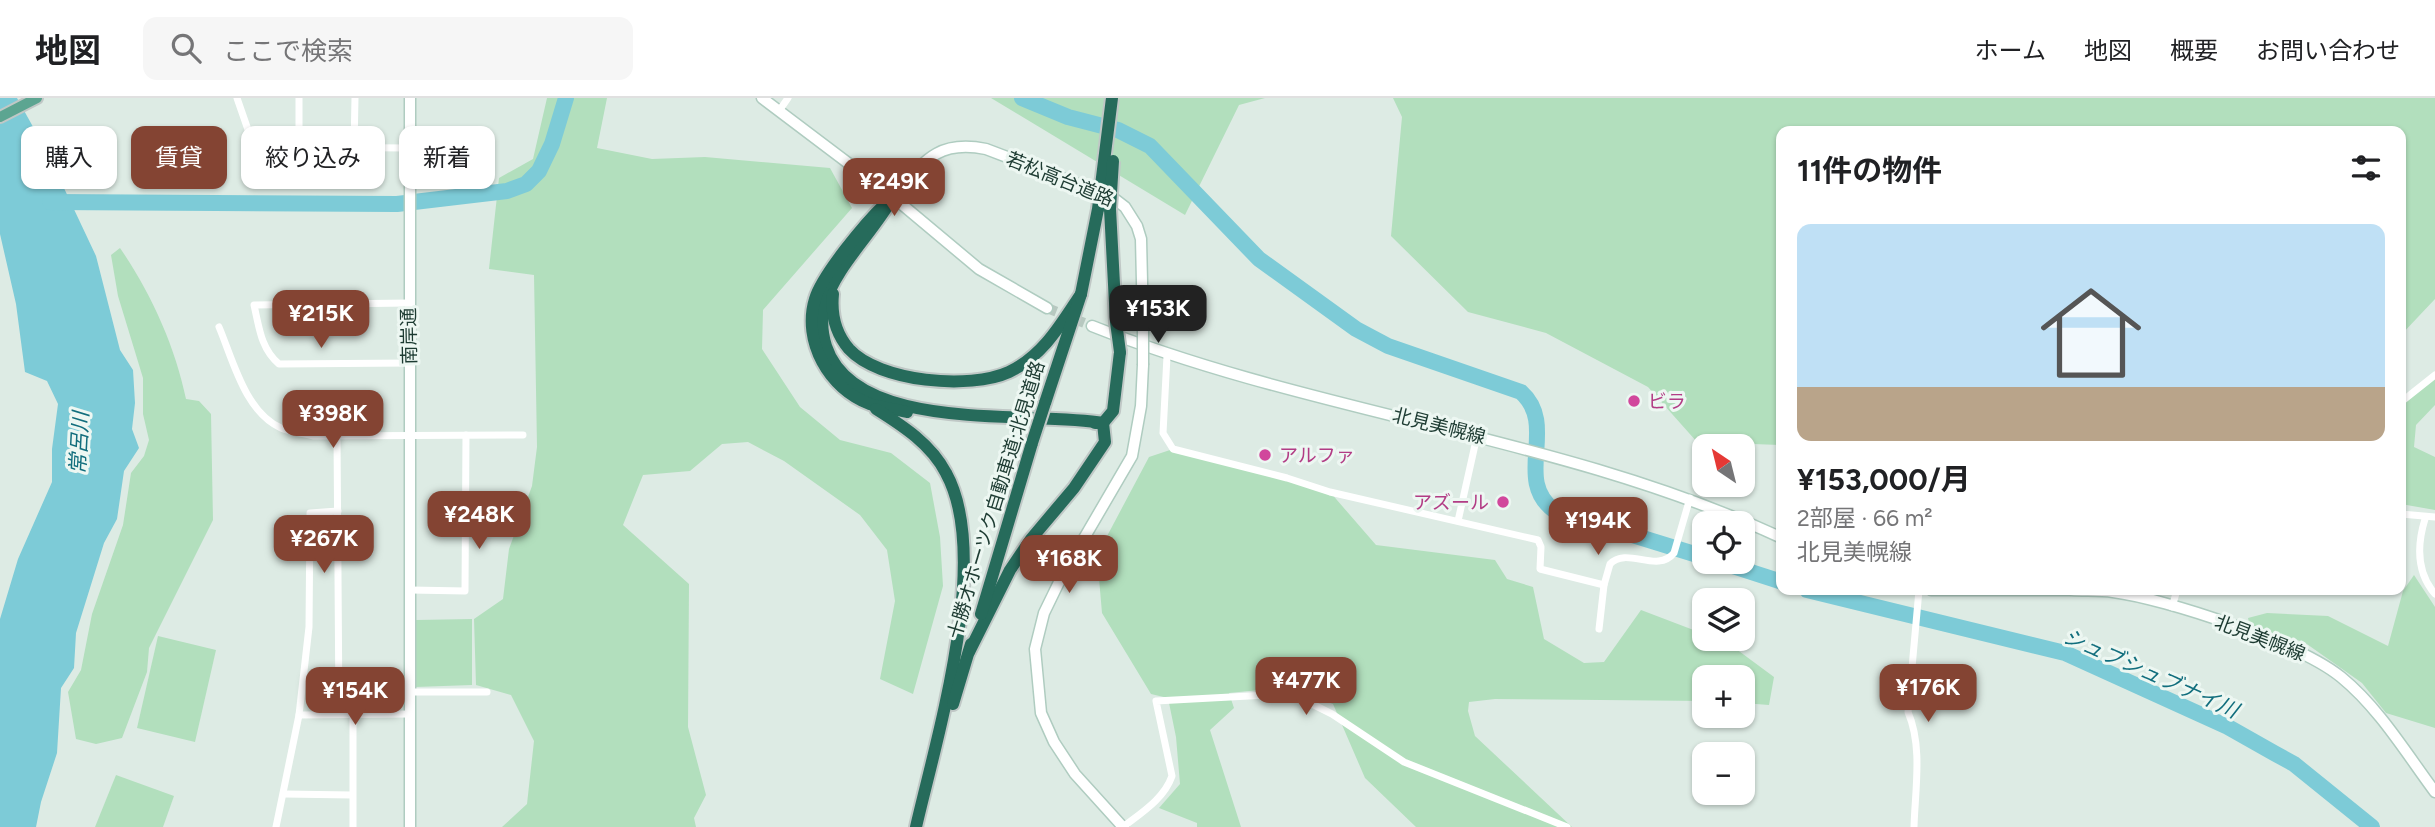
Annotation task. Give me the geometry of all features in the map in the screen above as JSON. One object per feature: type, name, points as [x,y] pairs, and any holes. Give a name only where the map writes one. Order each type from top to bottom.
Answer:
[{"type":"highway","name":"十勝オホーツク自動車道;北見道路","points":[[916,827],[1032,443],[1081,294],[1104,209],[1114,98]]},
{"type":"highway","points":[[893,197],[825,302],[822,319],[829,355],[854,383],[877,395],[951,414],[1073,418],[1103,423]]},
{"type":"highway","points":[[893,197],[870,218],[821,285],[811,319],[814,346],[828,372],[842,387],[918,438],[945,471],[958,500],[962,524],[959,635],[916,827]]},
{"type":"highway","points":[[969,652],[1010,570],[1031,539],[1074,488],[1105,442],[1103,423],[1113,411],[1120,352],[1104,209]]},
{"type":"highway","points":[[833,287],[832,310],[836,328],[849,349],[864,361],[892,373],[956,382],[1007,373],[1030,360],[1047,343],[1081,294]]},
{"type":"highway","points":[[868,403],[945,421],[1012,426],[1103,423]]},
{"type":"main road","points":[[0,117],[37,98]]},
{"type":"main road","name":"南岸通","points":[[409,126],[410,98]]},
{"type":"main road","points":[[762,98],[893,197],[979,269],[1047,309]]},
{"type":"main road","name":"若松高台道路","points":[[893,197],[928,158],[948,147],[986,149],[1112,197],[1132,215],[1141,239],[1142,406],[1132,456],[1062,576],[1044,613],[1035,649],[1041,713],[1054,742],[1075,774],[1123,827]]},
{"type":"main road","name":"南岸通","points":[[409,189],[410,827]]},
{"type":"main road","name":"北見美幌線","points":[[1092,326],[1167,356],[1524,448],[1690,498],[1776,535]]},
{"type":"main road","name":"北見美幌線","points":[[2126,595],[2172,607],[2291,647],[2318,660],[2369,704],[2435,792]]},
{"type":"street","points":[[237,98],[247,126]]},
{"type":"street","points":[[299,98],[299,126]]},
{"type":"street","points":[[354,126],[355,98]]},
{"type":"street","points":[[779,110],[788,98]]},
{"type":"street","points":[[408,303],[254,305],[260,334],[270,356],[279,364],[410,363]]},
{"type":"street","points":[[219,327],[250,400],[263,416],[281,428],[313,436],[523,435]]},
{"type":"street","points":[[1167,356],[1163,433],[1172,449],[1287,478],[1330,492],[1538,540],[1541,547],[1540,569],[1604,585]]},
{"type":"street","points":[[2406,398],[2435,375]]},
{"type":"street","points":[[411,590],[465,590],[466,435]]},
{"type":"street","points":[[337,436],[339,713]]},
{"type":"street","points":[[1458,521],[1477,436]]},
{"type":"street","points":[[1600,629],[1604,585],[1614,559],[1662,562],[1674,553],[1690,498]]},
{"type":"street","points":[[276,827],[299,715],[309,627],[310,513],[338,511]]},
{"type":"street","points":[[2406,515],[2425,519],[2435,517]]},
{"type":"street","points":[[2425,519],[2418,541],[2419,561],[2435,594]]},
{"type":"street","points":[[1914,827],[1916,745],[1915,729],[1908,712],[1914,666],[1913,622],[1918,595]]},
{"type":"street","points":[[2172,607],[2176,595]]},
{"type":"street","points":[[410,692],[487,692]]},
{"type":"street","points":[[1123,827],[1150,806],[1168,787],[1172,776],[1156,701],[1284,694],[1332,713],[1404,762],[1567,827]]},
{"type":"street","points":[[353,713],[353,827]]},
{"type":"street","points":[[299,715],[410,715]]},
{"type":"street","points":[[284,794],[352,795]]},
{"type":"green space","points":[[547,98],[607,98],[597,148],[652,159],[705,157],[830,168],[852,208],[763,310],[762,349],[800,407],[840,440],[891,453],[930,483],[940,537],[943,586],[913,694],[880,679],[895,601],[887,550],[860,515],[784,461],[748,442],[722,444],[690,471],[643,475],[623,525],[689,584],[688,727],[706,795],[694,818],[696,827],[502,827],[527,804],[534,741],[511,695],[476,685],[474,619],[503,599],[509,549],[532,486],[537,447],[534,275],[489,269],[499,178],[533,159]]},
{"type":"green space","points":[[991,98],[1265,98],[1239,105],[1185,215]]},
{"type":"green space","points":[[1393,98],[2435,98],[2435,299],[2406,330],[2406,126],[1776,126],[1776,445],[1755,444],[1755,434],[1692,434],[1692,436],[1648,387],[1546,333],[1468,312],[1391,236],[1402,117]]},
{"type":"green space","points":[[120,248],[142,283],[160,320],[186,399],[199,401],[211,414],[213,520],[149,648],[147,672],[122,738],[96,744],[76,739],[68,692],[81,670],[92,614],[123,525],[131,473],[144,456],[149,440],[143,414],[143,378],[118,296],[111,255]]},
{"type":"green space","points":[[2435,375],[2435,405],[2416,425],[2414,447],[2435,457],[2435,510],[2406,505],[2406,394]]},
{"type":"green space","points":[[1173,449],[1330,492],[1376,545],[1495,560],[1507,579],[1533,587],[1544,639],[1584,663],[1604,662],[1641,610],[1692,629],[1692,651],[1739,651],[1774,677],[1769,705],[1755,704],[1755,665],[1692,665],[1692,701],[1495,699],[1469,702],[1468,711],[1475,736],[1572,827],[1416,827],[1365,778],[1333,704],[1291,687],[1229,693],[1234,708],[1210,730],[1241,827],[1197,827],[1197,823],[1159,808],[1180,784],[1176,737],[1168,698],[1151,694],[1102,613],[1097,555],[1149,457]]},
{"type":"green space","points":[[2414,575],[2435,607],[2435,728],[2386,713],[2362,683],[2304,642],[2250,627],[2248,618],[2267,613],[2328,616],[2388,646],[2402,595],[2406,595],[2406,587]]},
{"type":"green space","points":[[472,619],[472,685],[415,687],[416,620]]},
{"type":"green space","points":[[158,636],[216,650],[195,742],[137,728]]},
{"type":"green space","points":[[116,775],[174,796],[163,827],[95,827]]},
{"type":"water","name":"常呂川","points":[[0,98],[17,98],[33,126],[21,126],[21,189],[64,189],[96,256],[120,350],[133,370],[135,403],[132,429],[139,448],[124,471],[117,519],[104,543],[76,633],[74,668],[61,688],[57,753],[36,827],[0,827],[0,619],[18,559],[52,482],[52,449],[58,404],[47,381],[25,372],[16,304],[0,234]]},
{"type":"waterway","name":"シュブシュブナイ川","points":[[50,202],[397,204],[507,191],[526,184],[539,171],[552,144],[566,98]]},
{"type":"waterway","name":"シュブシュブナイ川","points":[[1022,98],[1068,117],[1118,130],[1150,146],[1259,259],[1356,329],[1388,346],[1521,392],[1532,406],[1536,421],[1537,484],[1543,498],[1555,511],[1692,553]]},
{"type":"waterway","name":"シュブシュブナイ川","points":[[1755,573],[1776,580]]},
{"type":"waterway","name":"シュブシュブナイ川","points":[[1827,595],[2065,653],[2228,727],[2294,764],[2372,827]]},
{"type":"tunnel","points":[[1047,308],[1092,326]]},
{"type":"place","name":"ビラ","points":[[1634,401]]},
{"type":"place","name":"アルファ","points":[[1265,455]]},
{"type":"place","name":"アズール","points":[[1503,502]]}]
